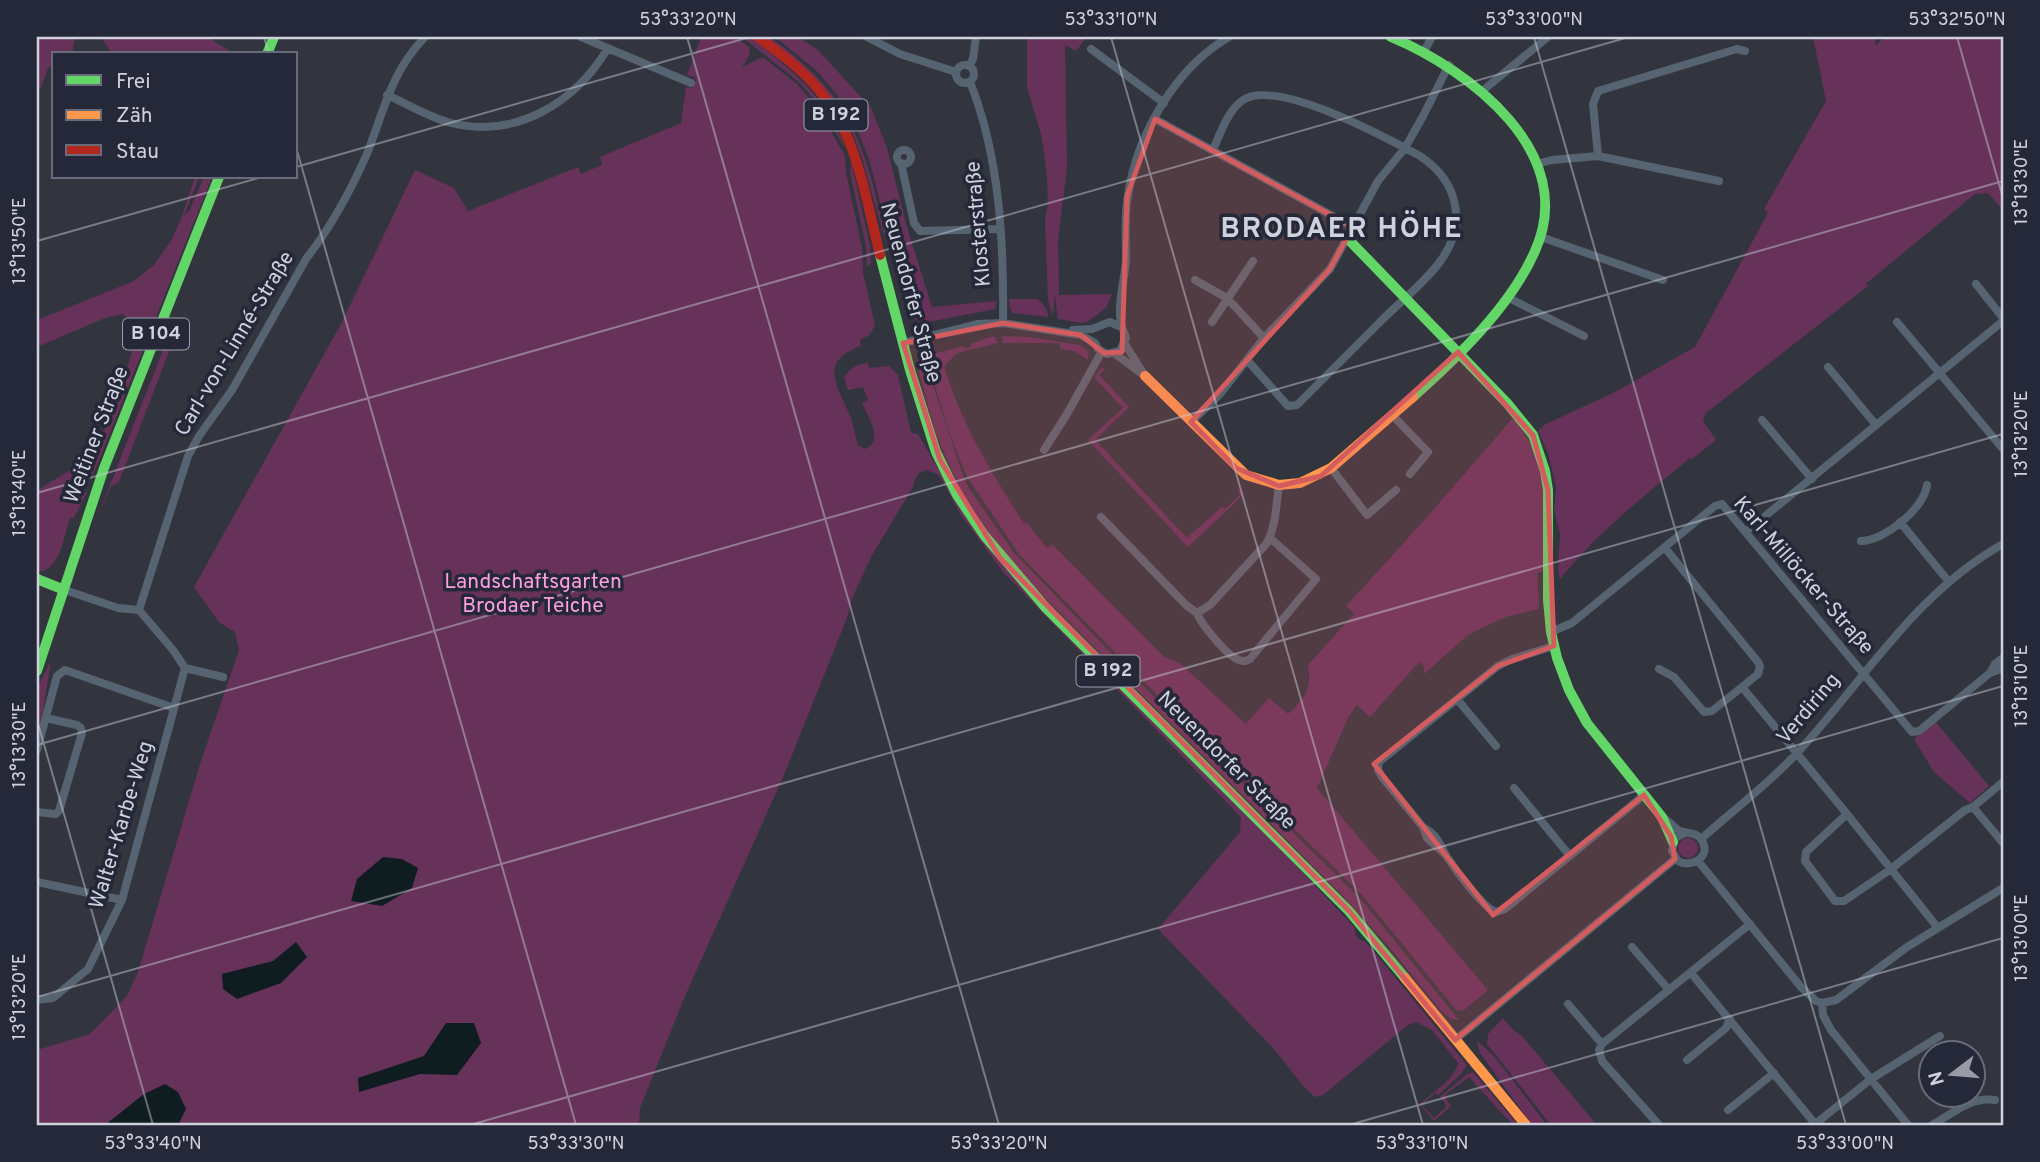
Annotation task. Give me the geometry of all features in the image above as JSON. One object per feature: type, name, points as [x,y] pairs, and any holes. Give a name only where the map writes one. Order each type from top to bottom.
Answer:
[{"type":"main road","name":"Neuendorfer Straße","points":[[758,37],[815,85],[844,129],[859,171],[916,392],[940,460],[968,512],[1000,558],[1083,646],[1349,911],[1526,1125]]},
{"type":"main road","points":[[1145,376],[1246,475],[1279,486],[1308,482],[1331,468],[1393,416],[1458,352],[1507,297],[1534,255],[1541,237],[1546,202],[1544,184],[1537,164],[1514,125],[1482,91],[1449,65],[1391,37]]},
{"type":"main road","name":"Weitiner Straße","points":[[37,671],[104,468],[219,178]]},
{"type":"main road","points":[[1348,239],[1521,419],[1538,448],[1548,490],[1547,584],[1551,632],[1569,690],[1587,723],[1661,817],[1673,842]]},
{"type":"main road","points":[[37,579],[62,589]]},
{"type":"street","name":"Carl-von-Linné-Straße","points":[[139,611],[188,456],[232,390],[306,259],[338,211],[365,159],[387,95],[408,57],[425,37]]},
{"type":"street","points":[[581,37],[691,83]]},
{"type":"street","points":[[867,37],[900,54],[956,72]]},
{"type":"street","name":"Klosterstraße","points":[[976,37],[973,59],[969,66],[974,75],[970,82],[989,149],[1000,229],[1003,323]]},
{"type":"street","points":[[1208,37],[1213,46]]},
{"type":"street","points":[[1121,327],[1127,196],[1133,169],[1155,119],[1186,72],[1213,46],[1229,37]]},
{"type":"street","points":[[1424,51],[1432,37]]},
{"type":"street","points":[[1482,91],[1548,37]]},
{"type":"street","points":[[387,95],[450,123],[476,127],[507,125],[541,113],[566,98],[591,73],[608,48]]},
{"type":"street","points":[[1091,49],[1164,103]]},
{"type":"street","points":[[1598,156],[1593,104],[1598,91],[1737,49],[1745,51]]},
{"type":"street","points":[[1191,422],[1220,394],[1264,338],[1329,269],[1378,181],[1405,148],[1449,65]]},
{"type":"street","points":[[956,72],[960,67],[969,66]]},
{"type":"street","points":[[956,72],[958,80],[970,82]]},
{"type":"street","points":[[1213,150],[1237,105],[1259,94],[1332,112],[1405,148],[1433,165],[1443,176],[1455,203],[1454,235],[1437,265],[1297,405],[1288,406],[1247,360]]},
{"type":"street","points":[[1155,119],[1353,227]]},
{"type":"street","points":[[1537,164],[1598,156],[1719,181]]},
{"type":"street","points":[[901,163],[914,223],[920,232],[1000,229]]},
{"type":"street","points":[[1541,237],[1663,280]]},
{"type":"street","points":[[1212,322],[1253,261]]},
{"type":"street","points":[[1195,280],[1227,298],[1264,338]]},
{"type":"street","points":[[1747,531],[2003,319],[1976,284]]},
{"type":"street","points":[[1052,329],[1086,330],[1110,322],[1123,289]]},
{"type":"street","points":[[1507,297],[1584,336]]},
{"type":"street","points":[[1110,322],[1121,327],[1126,335],[1125,344],[1145,376]]},
{"type":"street","points":[[1897,322],[2003,449]]},
{"type":"street","points":[[903,343],[978,324],[1003,323],[1052,329],[1080,335],[1095,343],[1101,351],[1114,353],[1145,376]]},
{"type":"street","points":[[1095,343],[1098,327]]},
{"type":"street","points":[[1114,353],[1125,344]]},
{"type":"street","points":[[1044,450],[1068,414],[1101,351]]},
{"type":"street","points":[[1828,368],[1876,425]]},
{"type":"street","points":[[1393,416],[1428,452],[1410,474]]},
{"type":"street","points":[[1762,420],[1812,479]]},
{"type":"street","points":[[1331,468],[1367,515],[1396,490]]},
{"type":"street","points":[[1861,541],[1878,538],[1900,522],[1922,503],[1927,485]]},
{"type":"street","points":[[1197,612],[1210,605],[1270,538],[1279,486]]},
{"type":"street","name":"Karl-Millöcker-Straße","points":[[1551,632],[1572,623],[1719,504],[1726,506],[1909,729],[1916,733],[1990,673]]},
{"type":"street","points":[[1101,517],[1186,605],[1197,612],[1204,626],[1234,658],[1242,661],[1250,659],[1316,579],[1270,538]]},
{"type":"street","points":[[1900,522],[1950,582]]},
{"type":"street","name":"Verdiring","points":[[1701,839],[1796,754],[1911,616],[1950,582],[2003,544]]},
{"type":"street","points":[[1658,669],[1674,677],[1704,712],[1712,711],[1758,674],[1760,666],[1665,548]]},
{"type":"street","points":[[62,589],[118,608],[139,611],[185,668],[223,677]]},
{"type":"street","points":[[1554,646],[1524,654],[1498,666],[1382,758],[1378,765],[1382,777],[1423,827],[1434,846],[1446,855],[1487,907],[1496,912],[1505,909],[1644,795]]},
{"type":"street","points":[[1990,673],[1995,664],[2003,658]]},
{"type":"street","name":"Walter-Karbe-Weg","points":[[37,1000],[53,998],[88,969],[122,900],[185,668]]},
{"type":"street","points":[[1990,673],[2003,668]]},
{"type":"street","points":[[37,750],[57,676],[65,670],[174,708]]},
{"type":"street","points":[[1742,687],[1938,928]]},
{"type":"street","points":[[1457,699],[1496,746]]},
{"type":"street","points":[[37,812],[49,815],[59,811],[82,733],[77,725],[46,718]]},
{"type":"street","points":[[1847,814],[1806,852],[1804,857],[1835,901],[1844,901],[1891,869],[2003,782]]},
{"type":"street","points":[[1514,788],[1570,856]]},
{"type":"street","points":[[1973,807],[2003,843]]},
{"type":"street","points":[[1661,817],[1685,833]]},
{"type":"street","points":[[1694,834],[1701,839],[1704,852],[1698,861],[1686,865],[1675,859],[1672,851],[1677,836],[1694,834]]},
{"type":"street","points":[[1455,1040],[1675,859]]},
{"type":"street","points":[[1698,861],[1801,987],[1822,1003],[1843,996],[1883,964],[2003,888]]},
{"type":"street","points":[[37,881],[122,900]]},
{"type":"street","points":[[1658,1125],[1602,1061],[1599,1050],[1602,1044],[1750,924]]},
{"type":"street","points":[[1632,947],[1669,990]]},
{"type":"street","points":[[1690,973],[1815,1125],[1871,1079],[1940,1036]]},
{"type":"street","points":[[1822,1003],[1823,1015],[1831,1030],[1908,1125]]},
{"type":"street","points":[[1569,1004],[1602,1044]]},
{"type":"street","points":[[1687,1060],[1726,1028],[1730,1019]]},
{"type":"street","points":[[1728,1110],[1773,1073]]},
{"type":"street","points":[[1933,1125],[1975,1100],[1995,1100]]},
{"type":"highlighted area","points":[[1155,119],[1353,227],[1330,269],[1191,422],[1236,468],[1279,486],[1321,476],[1458,352],[1533,435],[1548,490],[1554,646],[1498,666],[1374,764],[1493,915],[1644,795],[1671,836],[1675,859],[1455,1040],[1349,911],[1000,558],[940,460],[903,343],[1003,323],[1081,335],[1104,353],[1122,352],[1127,196]]},
{"type":"green space","points":[[37,37],[75,37],[72,52],[52,52],[52,66],[48,68],[41,87],[37,90]]},
{"type":"green space","points":[[101,37],[208,37],[231,52],[111,52]]},
{"type":"green space","name":"Landschaftsgarten Brodaer Teiche","points":[[699,37],[735,37],[749,47],[750,55],[742,67],[763,57],[797,84],[814,104],[845,155],[862,248],[863,273],[875,326],[869,335],[860,340],[861,346],[847,352],[835,368],[837,386],[851,418],[858,445],[865,449],[874,440],[873,428],[862,403],[868,400],[863,387],[848,390],[844,378],[851,369],[860,364],[868,363],[869,368],[889,366],[898,375],[911,433],[918,434],[964,513],[1355,928],[1355,934],[1366,942],[1467,1065],[1438,1095],[1435,1093],[1422,1105],[1434,1118],[1447,1106],[1440,1097],[1473,1072],[1518,1125],[1513,1125],[1469,1077],[1446,1094],[1445,1098],[1451,1106],[1434,1121],[1420,1104],[1448,1080],[1458,1063],[1432,1030],[1416,1022],[1408,1025],[1323,1095],[1315,1097],[1274,1049],[1158,929],[1240,832],[1241,817],[1004,573],[961,515],[939,475],[927,470],[916,478],[871,557],[853,596],[847,618],[784,775],[685,996],[640,1108],[639,1125],[37,1125],[37,1050],[90,1034],[127,996],[138,972],[200,764],[239,650],[235,632],[219,622],[194,587],[341,324],[415,170],[454,188],[468,211],[578,167],[581,174],[602,165],[600,157],[681,123],[686,87],[692,88],[696,81],[694,77],[687,75]]},
{"type":"green space","points":[[742,37],[751,37],[806,86],[829,114],[845,148],[817,102],[800,83]]},
{"type":"green space","points":[[765,37],[774,40],[808,68],[844,112],[862,149],[883,221],[897,252],[891,251],[882,229],[861,155],[838,106]]},
{"type":"green space","points":[[775,37],[798,37],[818,50],[871,108],[887,148],[906,224],[932,307],[997,301],[995,309],[923,323],[914,319],[898,251],[884,218],[870,162],[856,126],[838,96],[817,71]]},
{"type":"green space","points":[[1027,37],[1087,37],[1076,51],[1065,45],[1067,167],[1058,240],[1059,295],[1112,294],[1106,308],[1087,322],[1058,319],[1055,295],[1053,316],[1048,300],[1045,221],[1048,203],[1047,176],[1042,138],[1027,87]]},
{"type":"green space","points":[[1813,37],[1876,37],[1875,45],[1886,37],[2003,37],[2003,210],[1988,193],[1975,194],[1865,282],[1868,286],[1706,413],[1703,421],[1716,440],[1690,458],[1622,515],[1560,579],[1560,534],[1554,511],[1556,487],[1548,453],[1538,431],[1544,425],[1615,392],[1695,347],[1768,213],[1764,209],[1826,101]]},
{"type":"green space","points":[[851,161],[870,246],[871,263],[867,267],[866,247],[850,172]]},
{"type":"green space","points":[[195,178],[199,178],[184,216],[189,211],[204,178],[212,178],[94,473],[80,481],[83,491],[87,492],[74,518],[70,518],[56,559],[51,566],[37,572],[37,491],[75,467],[95,446],[118,399],[136,333],[123,314],[105,318],[37,347],[37,320],[134,281],[154,265],[171,241]]},
{"type":"green space","points":[[1009,299],[1038,299],[1047,309],[1048,317],[1013,313]]},
{"type":"green space","points":[[172,327],[175,328],[175,336],[119,482],[111,486],[96,521]]},
{"type":"green space","points":[[1004,336],[1079,345],[1087,351],[1088,360],[1074,351],[1061,349],[1059,343],[1003,343]]},
{"type":"green space","points":[[995,337],[998,343],[957,353],[944,366],[968,428],[1024,524],[1026,522],[1047,548],[1052,544],[1163,656],[1181,664],[1246,724],[1269,698],[1288,714],[1299,703],[1308,687],[1308,665],[1354,614],[1346,606],[1512,419],[1516,421],[1535,453],[1541,476],[1544,503],[1544,571],[1537,573],[1539,609],[1505,617],[1468,635],[1424,674],[1424,666],[1419,662],[1370,717],[1357,705],[1349,716],[1317,788],[1488,990],[1464,1010],[1457,1011],[1362,895],[1144,682],[1019,554],[966,475],[933,379],[924,363],[929,355],[964,346],[965,349]]},
{"type":"green space","points":[[1102,367],[1105,369],[1099,375],[1129,407],[1095,440],[1187,538],[1240,495],[1237,488],[1244,494],[1188,547],[1088,440],[1123,408],[1094,377]]},
{"type":"green space","points":[[921,368],[931,380],[970,490],[1014,553],[1147,690],[1360,898],[1459,1020],[1451,1019],[1441,1011],[1387,944],[1342,895],[1035,588],[992,538],[957,483],[936,434],[918,369]]},
{"type":"green space","points":[[51,661],[43,710],[37,739],[37,688]]},
{"type":"green space","points":[[1935,721],[1989,786],[1970,803],[1934,772],[1914,739]]},
{"type":"green space","points":[[1688,838],[1695,841],[1698,848],[1695,855],[1688,858],[1681,855],[1678,848],[1681,841]]},
{"type":"green space","points":[[1503,1018],[1522,1036],[1597,1125],[1551,1125],[1487,1044],[1488,1034]]},
{"type":"green space","points":[[1477,1041],[1494,1056],[1547,1125],[1532,1125],[1480,1053]]},
{"type":"shaded area","points":[[383,857],[402,859],[418,868],[412,888],[382,906],[351,901],[357,879]]},
{"type":"shaded area","points":[[296,942],[307,957],[281,983],[237,999],[223,989],[222,974],[273,961]]},
{"type":"shaded area","points":[[446,1023],[474,1023],[481,1043],[457,1075],[420,1074],[359,1092],[358,1078],[424,1056]]},
{"type":"shaded area","points":[[165,1084],[178,1092],[186,1109],[178,1125],[105,1125],[144,1094]]},
{"type":"traffic: fast","points":[[268,52],[274,37]]},
{"type":"traffic: fast","points":[[1391,37],[1453,71],[1483,93],[1509,120],[1530,149],[1542,181],[1545,215],[1535,251],[1512,292],[1482,330],[1413,397]]},
{"type":"traffic: fast","points":[[37,671],[104,468],[219,178]]},
{"type":"traffic: fast","points":[[1348,239],[1507,403],[1533,435],[1545,471],[1548,490],[1548,600],[1557,658],[1569,690],[1587,723],[1662,817],[1673,842]]},
{"type":"traffic: fast","points":[[880,255],[910,370],[936,452],[957,495],[984,535],[1046,608],[1349,911],[1405,978]]},
{"type":"traffic: fast","points":[[37,579],[62,589]]},
{"type":"traffic: slow","points":[[1145,376],[1246,475],[1279,485],[1300,483],[1331,468],[1413,397]]},
{"type":"traffic: slow","points":[[1405,978],[1526,1125]]},
{"type":"traffic: jam","points":[[758,37],[805,75],[819,90],[843,127],[865,190],[880,255]]},
{"type":"district","name":"BRODAER HÖHE","points":[[1342,230]]}]
